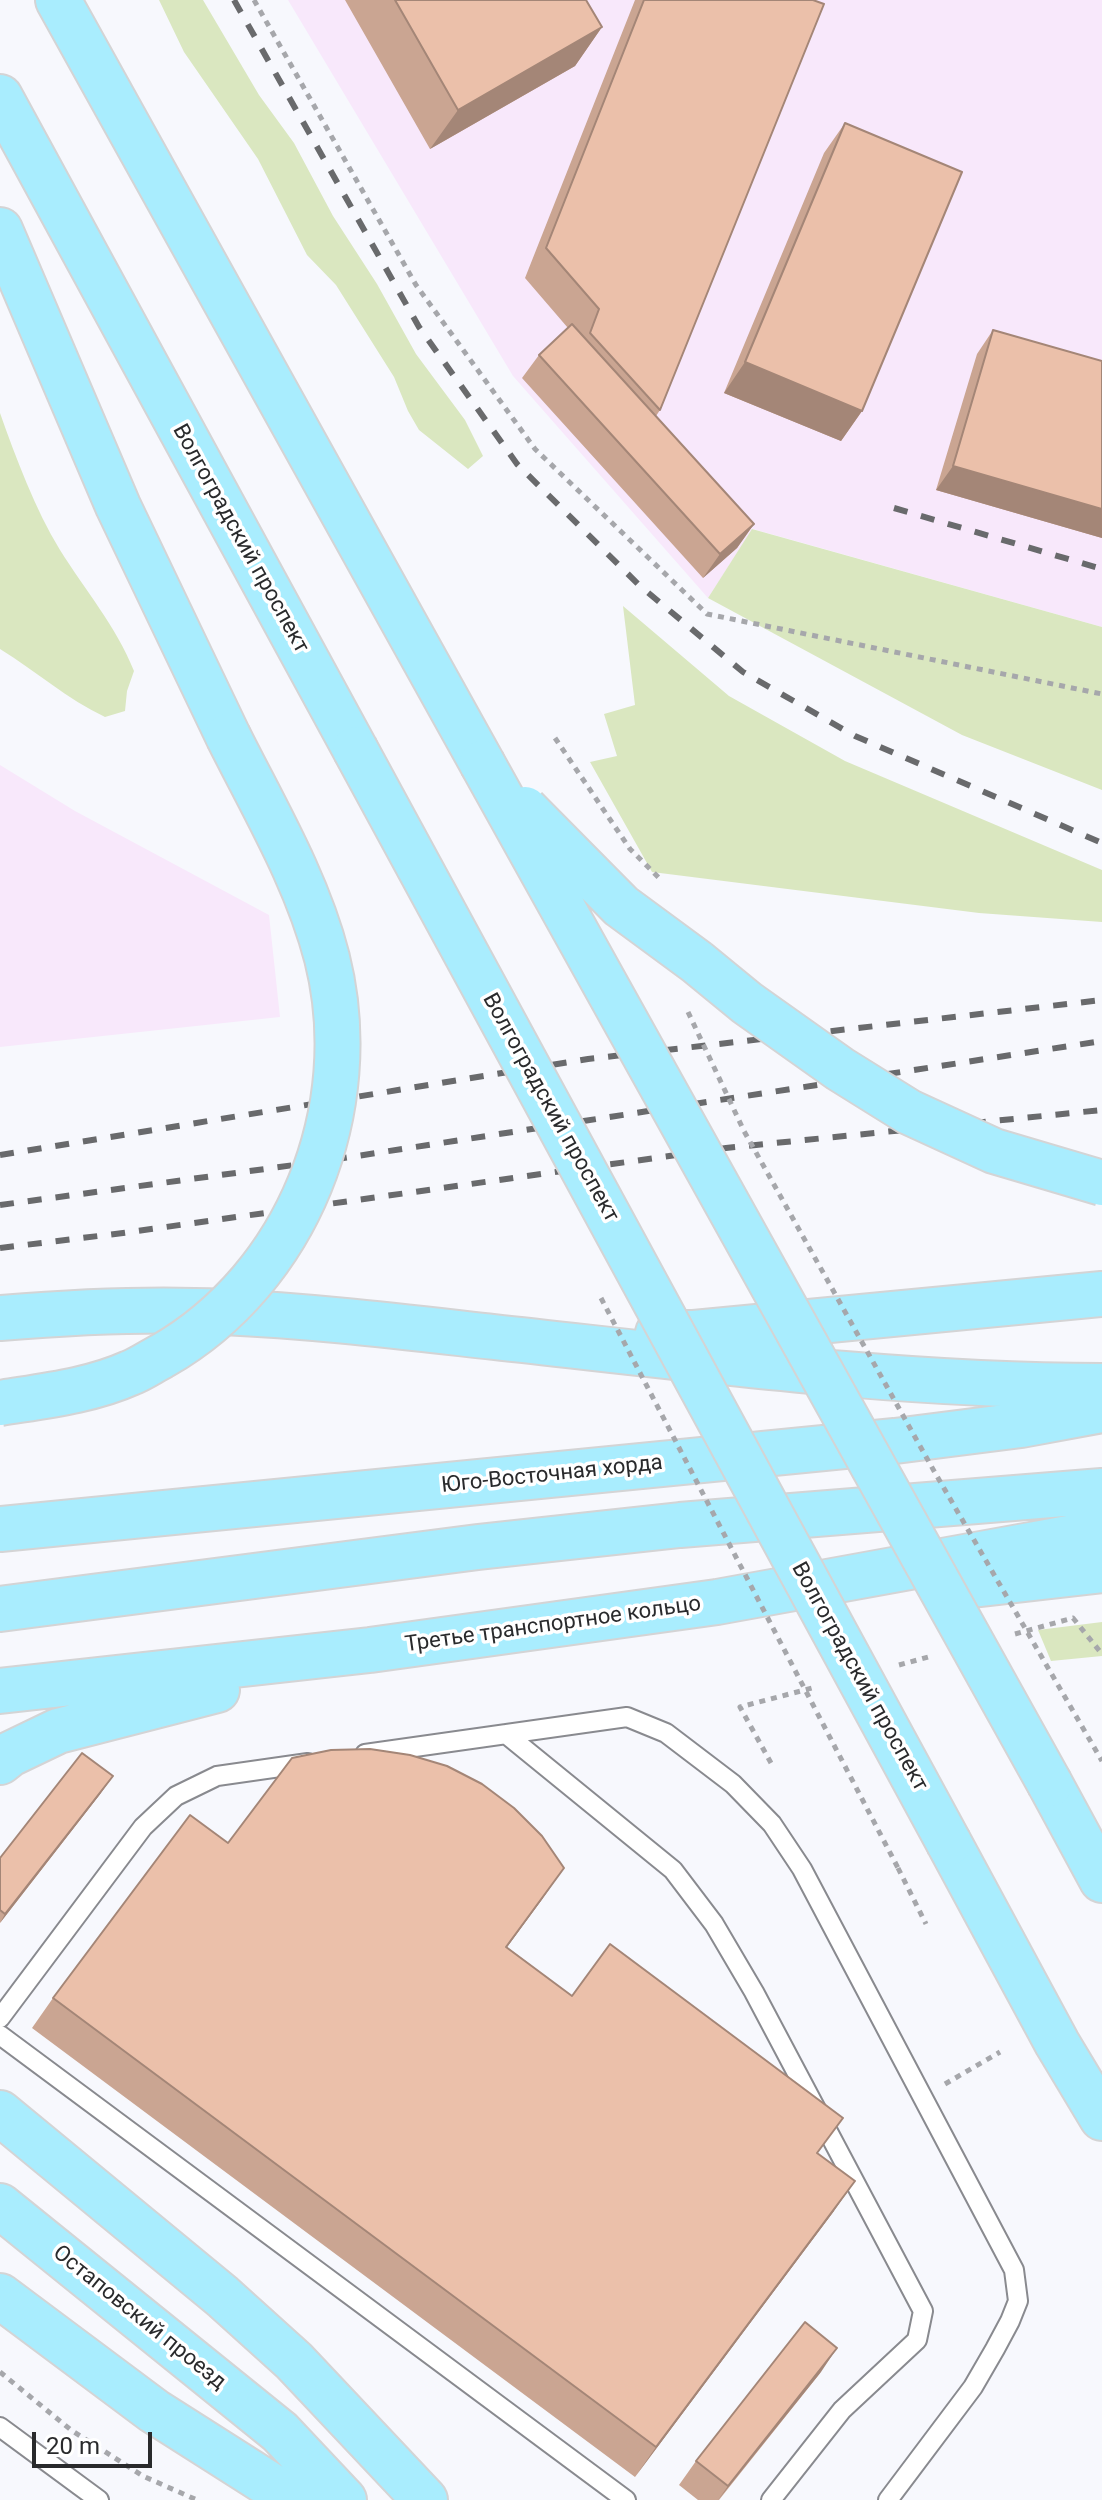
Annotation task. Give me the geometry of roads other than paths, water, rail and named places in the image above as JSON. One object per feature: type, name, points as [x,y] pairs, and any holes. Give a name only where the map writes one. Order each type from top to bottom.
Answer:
[{"type":"main road","points":[[58,0],[1102,1880]]},
{"type":"main road","name":"Волгоградский проспект","points":[[0,97],[1057,2043],[1102,2118]]},
{"type":"main road","points":[[0,230],[118,506],[307,898],[328,959],[336,1011],[338,1058],[332,1110],[320,1159],[299,1210],[277,1249],[247,1287],[211,1323],[131,1373],[83,1388],[0,1403]]},
{"type":"main road","points":[[482,763],[621,906],[747,1003],[840,1069],[909,1112],[994,1151],[1102,1183]]},
{"type":"main road","points":[[0,1318],[136,1311],[221,1312],[565,1334],[694,1333],[1102,1294]]},
{"type":"main road","points":[[339,1320],[853,1376],[985,1384],[1102,1386]]},
{"type":"main road","name":"Юго-Восточная хорда","points":[[0,1529],[895,1441],[1021,1425],[1102,1410]]},
{"type":"main road","points":[[0,1609],[680,1525],[1102,1491]]},
{"type":"main road","name":"Третье транспортное кольцо","points":[[0,1691],[370,1650],[717,1602],[1102,1532]]},
{"type":"main road","points":[[717,1602],[766,1609],[1102,1570]]},
{"type":"main road","points":[[0,1762],[58,1731],[370,1650]]},
{"type":"main road","points":[[0,2113],[222,2296],[294,2361],[425,2500]]},
{"type":"main road","name":"Остаповский проезд","points":[[0,2206],[280,2432],[344,2500]]},
{"type":"main road","points":[[0,2296],[154,2411],[294,2500]]},
{"type":"lane","points":[[354,1756],[627,1717],[666,1733],[733,1784],[772,1824],[802,1869],[1014,2270],[1018,2301],[1010,2321],[973,2387],[888,2500]]},
{"type":"lane","points":[[506,1734],[673,1870],[714,1924],[754,1992],[923,2311],[917,2340],[842,2410],[771,2500]]},
{"type":"lane","points":[[0,2018],[143,1827],[176,1796],[217,1776],[324,1760]]},
{"type":"lane","points":[[0,2035],[626,2500]]},
{"type":"lane","points":[[0,2427],[99,2500]]},
{"type":"railway","points":[[234,0],[419,327],[517,464],[639,585],[743,672],[855,736],[1102,843]]},
{"type":"railway","points":[[894,508],[1102,569]]},
{"type":"railway","points":[[0,1155],[588,1059],[1102,1000]]},
{"type":"railway","points":[[0,1205],[331,1160],[1102,1041]]},
{"type":"railway","points":[[0,1248],[726,1148],[1102,1110]]}]
